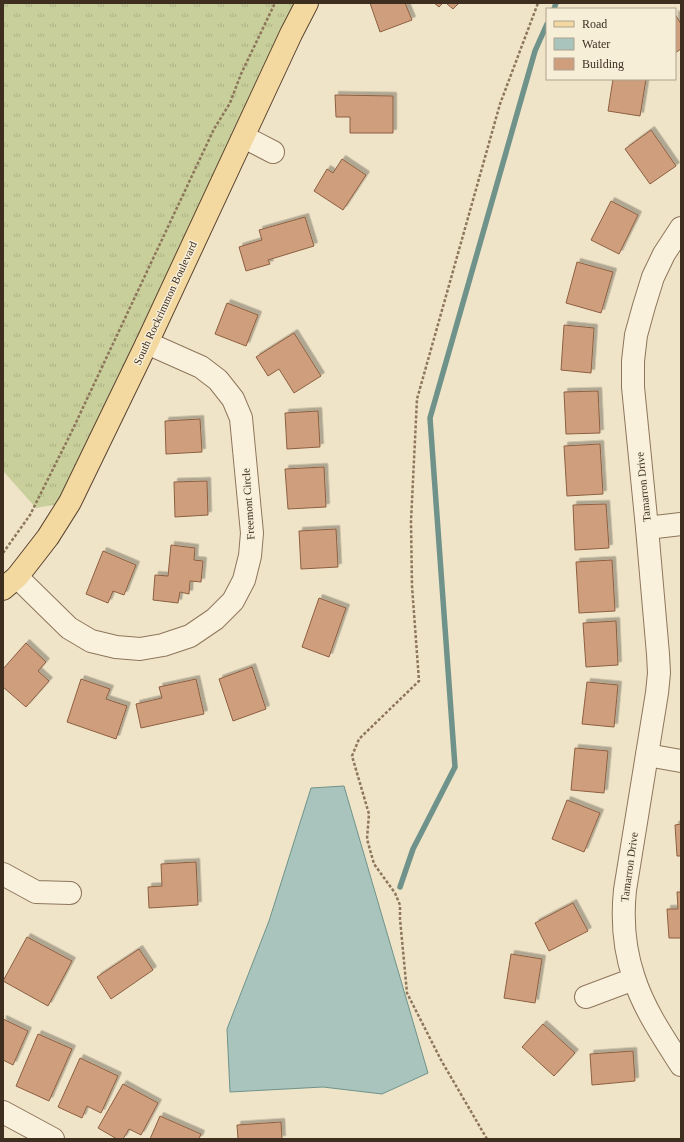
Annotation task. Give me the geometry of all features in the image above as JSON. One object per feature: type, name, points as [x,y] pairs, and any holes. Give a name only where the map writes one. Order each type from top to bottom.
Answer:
[{"type":"main road","name":"South Rockrimmon Boulevard","points":[[10,583],[48,537],[70,502],[147,343],[291,34],[307,3]]},
{"type":"street","points":[[244,137],[273,152]]},
{"type":"street","name":"Tamarron Drive","points":[[681,228],[664,254],[653,277],[636,335],[633,361],[633,387],[659,673],[623,910],[627,953],[634,979],[658,1029],[681,1065]]},
{"type":"street","name":"Freemont Circle","points":[[10,583],[68,628],[91,641],[116,648],[140,649],[163,645],[190,636],[215,619],[240,606],[250,556],[252,533],[240,418],[233,399],[218,380],[201,368],[147,343]]},
{"type":"street","points":[[647,528],[681,524]]},
{"type":"street","points":[[647,755],[681,761]]},
{"type":"street","points":[[3,874],[36,892],[70,893]]},
{"type":"street","points":[[586,997],[634,979]]},
{"type":"street","points":[[3,1112],[53,1139]]},
{"type":"path","points":[[3,553],[30,515],[71,433],[214,129],[230,103],[241,74],[275,3]]},
{"type":"path","points":[[487,1139],[441,1060],[407,993],[400,905],[395,893],[374,864],[366,839],[369,814],[352,756],[359,738],[419,681],[412,586],[411,521],[417,399],[500,104],[538,3]]},
{"type":"green space","points":[[3,3],[311,3],[70,502],[36,508],[3,471]]},
{"type":"water","points":[[344,786],[428,1073],[382,1094],[323,1087],[230,1092],[227,1029],[269,921],[311,788]]},
{"type":"building","points":[[370,3],[405,3],[412,20],[380,32]]},
{"type":"building","points":[[434,3],[443,3],[439,7]]},
{"type":"building","points":[[446,3],[459,3],[453,9]]},
{"type":"building","points":[[676,16],[681,24],[681,49],[676,52]]},
{"type":"building","points":[[613,80],[646,80],[640,116],[608,111]]},
{"type":"building","points":[[335,95],[393,96],[393,133],[350,133],[350,117],[336,117]]},
{"type":"building","points":[[651,130],[676,166],[650,184],[625,149]]},
{"type":"building","points":[[342,159],[366,175],[343,210],[314,191],[327,169],[333,173]]},
{"type":"building","points":[[611,201],[638,215],[619,254],[591,240]]},
{"type":"building","points":[[305,217],[314,246],[268,260],[270,264],[246,271],[239,247],[262,240],[259,230]]},
{"type":"building","points":[[577,262],[613,272],[601,313],[566,303]]},
{"type":"building","points":[[227,303],[258,315],[246,346],[215,334]]},
{"type":"building","points":[[564,325],[594,328],[591,373],[561,370]]},
{"type":"building","points":[[294,333],[321,376],[294,393],[279,369],[268,376],[256,357]]},
{"type":"building","points":[[598,391],[600,433],[566,434],[564,392]]},
{"type":"building","points":[[318,411],[320,447],[287,449],[285,413]]},
{"type":"building","points":[[200,419],[202,452],[166,454],[165,421]]},
{"type":"building","points":[[600,444],[603,494],[567,496],[564,446]]},
{"type":"building","points":[[324,467],[326,507],[288,509],[285,469]]},
{"type":"building","points":[[207,481],[208,515],[175,517],[174,482]]},
{"type":"building","points":[[606,504],[609,548],[575,550],[573,505]]},
{"type":"building","points":[[336,529],[338,567],[301,569],[299,531]]},
{"type":"building","points":[[171,545],[195,548],[194,560],[203,561],[201,582],[190,581],[189,594],[180,592],[178,603],[153,600],[155,575],[168,576]]},
{"type":"building","points":[[103,551],[136,565],[124,595],[113,591],[108,603],[86,594]]},
{"type":"building","points":[[612,560],[615,611],[579,613],[576,562]]},
{"type":"building","points":[[319,598],[346,608],[329,657],[302,647]]},
{"type":"building","points":[[616,621],[618,665],[586,667],[583,623]]},
{"type":"building","points":[[26,643],[46,662],[38,671],[49,681],[26,707],[3,687],[3,669]]},
{"type":"building","points":[[252,667],[266,709],[233,721],[219,679]]},
{"type":"building","points":[[81,679],[110,689],[106,699],[127,706],[116,739],[67,722]]},
{"type":"building","points":[[196,679],[204,714],[141,728],[136,704],[162,698],[159,687]]},
{"type":"building","points":[[587,682],[618,685],[614,727],[582,724]]},
{"type":"building","points":[[575,748],[608,751],[604,793],[571,790]]},
{"type":"building","points":[[567,800],[600,813],[584,852],[552,839]]},
{"type":"building","points":[[681,824],[681,856],[677,856],[675,825]]},
{"type":"building","points":[[196,862],[198,905],[149,908],[148,887],[162,886],[161,864]]},
{"type":"building","points":[[677,892],[681,892],[681,938],[669,938],[667,909],[678,909]]},
{"type":"building","points":[[573,903],[588,931],[549,951],[535,923]]},
{"type":"building","points":[[27,937],[72,961],[48,1006],[3,981]]},
{"type":"building","points":[[139,949],[153,970],[111,999],[97,977]]},
{"type":"building","points":[[511,954],[542,959],[535,1003],[504,998]]},
{"type":"building","points":[[3,1019],[28,1031],[13,1065],[3,1060]]},
{"type":"building","points":[[543,1024],[575,1053],[554,1076],[522,1047]]},
{"type":"building","points":[[38,1034],[72,1049],[49,1101],[16,1086]]},
{"type":"building","points":[[633,1051],[635,1081],[592,1085],[590,1054]]},
{"type":"building","points":[[80,1058],[118,1076],[101,1113],[87,1106],[82,1118],[58,1107]]},
{"type":"building","points":[[123,1084],[158,1103],[141,1135],[129,1129],[123,1139],[117,1139],[98,1128]]},
{"type":"building","points":[[160,1116],[201,1134],[199,1139],[150,1139]]},
{"type":"building","points":[[281,1122],[282,1139],[238,1139],[237,1125]]},
{"type":"waterway","points":[[554,8],[556,3]]},
{"type":"waterway","points":[[400,887],[413,849],[455,767],[430,418],[535,51],[546,26]]}]
